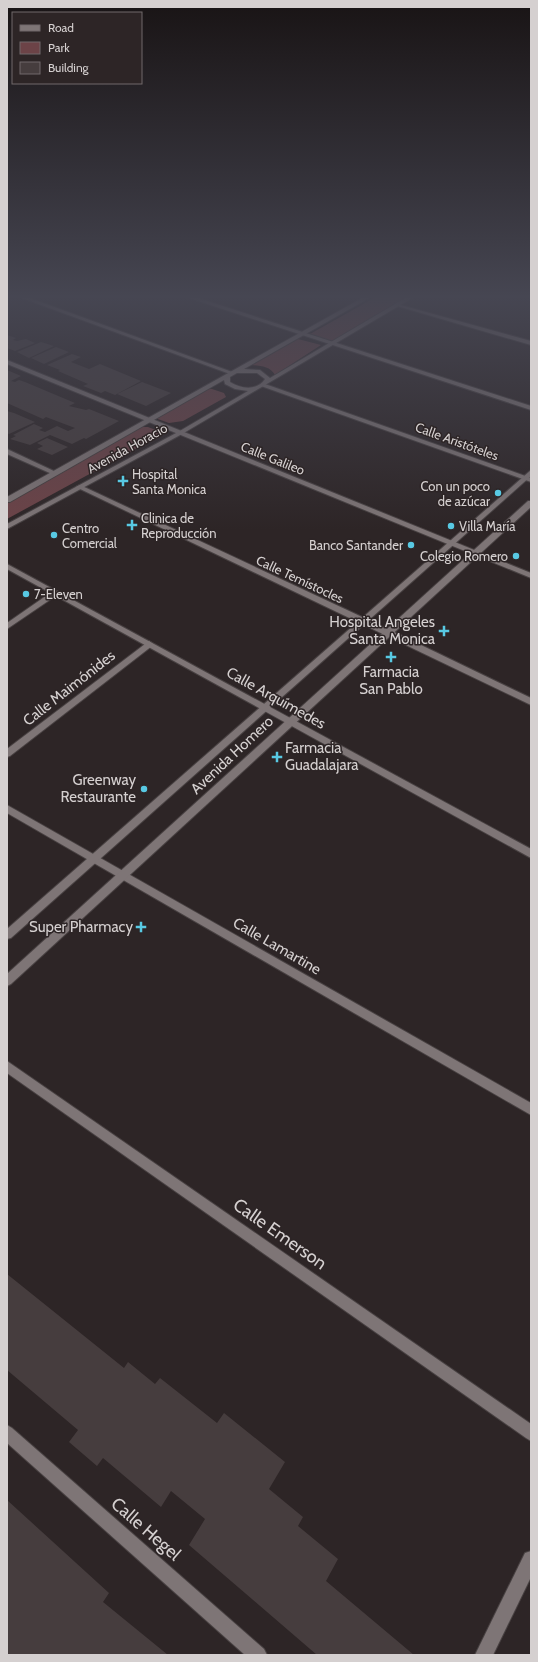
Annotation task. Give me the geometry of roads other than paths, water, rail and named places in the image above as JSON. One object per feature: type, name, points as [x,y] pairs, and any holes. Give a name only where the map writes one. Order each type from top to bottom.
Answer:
[{"type":"street","name":"Calle Galileo","points":[[38,375],[531,576]]},
{"type":"street","name":"Avenida Horacio","points":[[7,500],[231,375]]},
{"type":"street","points":[[232,375],[227,383],[237,388],[252,389],[262,385],[268,379],[263,375]]},
{"type":"street","name":"Avenida Horacio","points":[[7,527],[180,433],[280,375]]},
{"type":"street","points":[[427,375],[531,408]]},
{"type":"street","name":"Calle Aristóteles","points":[[262,385],[529,477]]},
{"type":"street","points":[[7,451],[54,473]]},
{"type":"street","name":"Avenida Homero","points":[[7,935],[363,622],[450,543],[529,477]]},
{"type":"street","name":"Calle Temístocles","points":[[80,487],[531,702]]},
{"type":"street","name":"Avenida Homero","points":[[7,980],[531,503]]},
{"type":"street","name":"Calle Arquímedes","points":[[7,566],[531,854]]},
{"type":"street","points":[[7,628],[56,593]]},
{"type":"street","name":"Calle Maimónides","points":[[7,754],[149,644]]},
{"type":"street","name":"Calle Lamartine","points":[[7,809],[531,1109]]},
{"type":"street","name":"Calle Emerson","points":[[7,1066],[531,1433]]},
{"type":"street","name":"Calle Hegel","points":[[7,1434],[258,1655]]},
{"type":"street","points":[[484,1655],[531,1559]]},
{"type":"place","name":"Hospital Santa Monica","points":[[123,481]]},
{"type":"place","name":"Con un poco de azúcar","points":[[498,493]]},
{"type":"place","name":"Clinica de Reproducción","points":[[132,525]]},
{"type":"place","name":"Villa María","points":[[451,526]]},
{"type":"place","name":"Centro Comercial","points":[[54,535]]},
{"type":"place","name":"Banco Santander","points":[[411,545]]},
{"type":"place","name":"Colegio Romero","points":[[516,556]]},
{"type":"place","name":"7-Eleven","points":[[26,594]]},
{"type":"place","name":"Hospital Angeles Santa Monica","points":[[444,631]]},
{"type":"place","name":"Farmacia San Pablo","points":[[391,657]]},
{"type":"place","name":"Farmacia Guadalajara","points":[[277,757]]},
{"type":"place","name":"Greenway Restaurante","points":[[144,789]]},
{"type":"place","name":"Super Pharmacy","points":[[141,927]]}]
